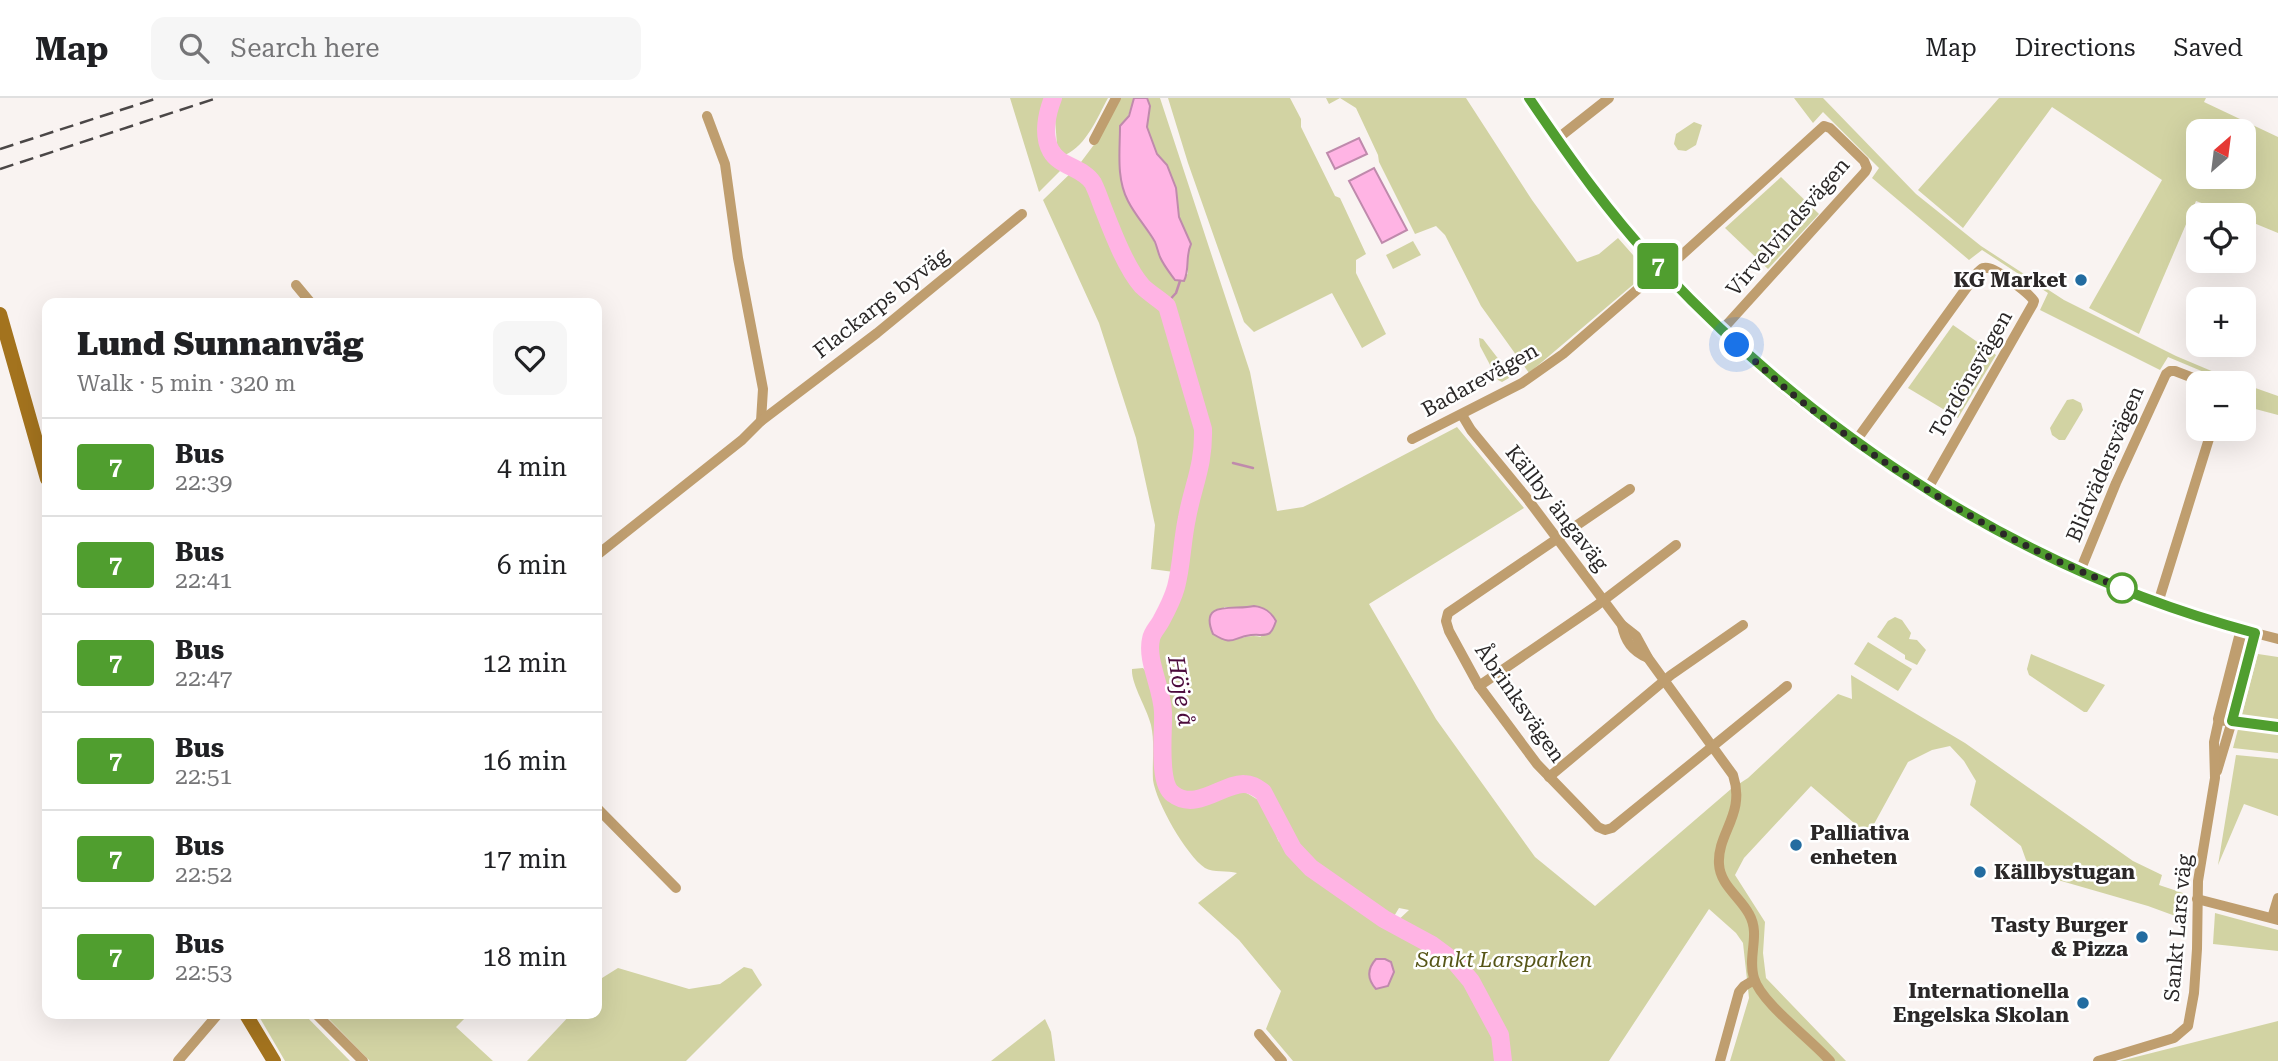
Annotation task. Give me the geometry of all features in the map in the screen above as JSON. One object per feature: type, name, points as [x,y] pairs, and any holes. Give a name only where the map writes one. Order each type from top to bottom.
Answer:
[{"type":"main road","points":[[0,314],[42,461]]},
{"type":"main road","points":[[249,1019],[274,1061]]},
{"type":"street","points":[[1094,141],[1116,98]]},
{"type":"street","points":[[1529,98],[1625,227],[1662,270],[1721,331],[1803,402],[1855,442],[1927,490],[2002,533],[2080,571],[2158,603],[2278,639]]},
{"type":"street","points":[[1557,139],[1609,98]]},
{"type":"street","points":[[708,116],[725,164],[738,258],[763,390],[761,421]]},
{"type":"street","name":"Virvelvindsvägen","points":[[1662,270],[1824,127],[1830,128],[1864,161],[1867,168],[1865,172],[1721,331]]},
{"type":"street","name":"Flackarps byväg","points":[[602,551],[1022,214]]},
{"type":"street","name":"Tordönsvägen","points":[[1855,442],[1978,272],[1987,268],[1997,272],[2034,301],[1927,490]]},
{"type":"street","name":"Badarevägen","points":[[1412,439],[1522,383],[1553,361],[1662,270]]},
{"type":"street","points":[[296,285],[307,298]]},
{"type":"street","name":"Blidvädersvägen","points":[[2080,571],[2166,374],[2175,371],[2186,375]]},
{"type":"street","name":"Källby ängaväg","points":[[1462,415],[1622,625],[1636,636],[1648,658],[1726,763],[1737,785],[1735,809],[1719,863],[1725,883],[1749,914],[1754,927],[1754,981]]},
{"type":"street","points":[[2158,603],[2208,441]]},
{"type":"street","points":[[1557,538],[1630,489]]},
{"type":"street","name":"Åbrinksvägen","points":[[1557,538],[1448,613],[1446,621],[1479,686],[1525,750],[1549,778],[1598,827],[1605,830],[1612,828],[1713,745]]},
{"type":"street","points":[[1479,686],[1604,600],[1676,545]]},
{"type":"street","points":[[1549,778],[1665,680],[1743,625]]},
{"type":"street","name":"Sankt Lars väg","points":[[2098,1061],[2174,1038],[2188,1026],[2194,993],[2198,881],[2242,629]]},
{"type":"street","name":"Sankt Lars väg","points":[[2226,720],[2255,633]]},
{"type":"street","points":[[1713,745],[1787,686]]},
{"type":"street","points":[[2226,720],[2278,727]]},
{"type":"street","points":[[602,813],[676,888]]},
{"type":"street","points":[[2197,899],[2275,919],[2278,898]]},
{"type":"street","points":[[1720,1061],[1739,992],[1754,981],[1771,1002],[1830,1061]]},
{"type":"street","points":[[178,1061],[214,1019]]},
{"type":"street","points":[[321,1019],[363,1061]]},
{"type":"street","points":[[1259,1034],[1282,1061]]},
{"type":"green space","points":[[1010,98],[1045,98],[1040,119],[1040,141],[1045,154],[1061,170],[1039,192]]},
{"type":"green space","points":[[1060,98],[1108,98],[1085,138],[1065,155],[1057,145],[1055,119]]},
{"type":"green space","name":"Sankt Larsparken","points":[[1118,98],[1134,98],[1120,141],[1119,169],[1128,201],[1175,280],[1188,274],[1187,253],[1191,244],[1179,217],[1176,188],[1167,165],[1157,154],[1147,127],[1150,106],[1147,98],[1160,98],[1250,372],[1277,511],[1303,507],[1457,427],[1524,508],[1369,604],[1436,719],[1535,857],[1595,906],[1731,789],[1748,778],[1838,694],[1852,699],[1851,675],[1965,743],[2133,861],[2162,875],[2159,885],[2183,893],[2178,917],[2037,874],[2026,860],[2021,846],[1970,805],[1976,781],[1964,761],[1950,746],[1932,750],[1908,762],[1868,835],[1811,786],[1744,858],[1735,875],[1765,922],[1763,953],[1766,978],[1846,1061],[1730,1061],[1749,998],[1743,943],[1736,933],[1709,909],[1609,1061],[1293,1061],[1266,1029],[1281,991],[1239,940],[1198,903],[1237,873],[1205,868],[1189,852],[1166,814],[1153,780],[1151,725],[1134,682],[1132,669],[1143,668],[1152,679],[1157,698],[1160,788],[1169,798],[1188,807],[1198,806],[1240,790],[1266,806],[1279,842],[1281,840],[1305,873],[1393,925],[1409,910],[1399,908],[1393,918],[1355,895],[1328,874],[1296,844],[1272,795],[1255,782],[1235,782],[1193,795],[1179,792],[1170,782],[1167,764],[1168,708],[1154,649],[1157,636],[1180,589],[1174,572],[1151,569],[1155,525],[1136,438],[1099,323],[1043,200],[1078,166],[1096,142]],"holes":[[[1224,607],[1245,608],[1261,637],[1231,640],[1220,638]]]},
{"type":"green space","points":[[1168,98],[1290,98],[1301,119],[1301,127],[1335,196],[1340,198],[1366,254],[1356,260],[1356,273],[1386,334],[1362,348],[1332,293],[1254,332],[1244,322]]},
{"type":"green space","points":[[1326,98],[1340,98],[1329,104]]},
{"type":"green space","points":[[1340,98],[1466,98],[1532,200],[1577,262],[1599,254],[1618,238],[1648,272],[1529,373],[1481,306],[1445,235],[1436,226],[1415,234],[1356,108]]},
{"type":"green space","points":[[1794,98],[1823,98],[1916,194],[1981,246],[2064,300],[2212,371],[2201,371],[2168,357],[2160,370],[2040,310],[2048,293],[1982,250],[1969,260],[1872,178],[1879,168],[1823,112],[1813,123]]},
{"type":"green space","points":[[1999,98],[2206,98],[2204,102],[2240,119],[2186,119],[2186,189],[2256,189],[2256,127],[2278,137],[2278,233],[2256,224],[2256,203],[2186,203],[2186,224],[2139,334],[2089,308],[2162,180],[2052,107],[1963,228],[1918,190]]},
{"type":"green space","points":[[1694,122],[1702,125],[1696,145],[1686,151],[1678,150],[1674,144],[1676,134]]},
{"type":"green space","points":[[1781,177],[1819,214],[1768,269],[1725,228]]},
{"type":"green space","points":[[1413,241],[1421,255],[1393,269],[1386,255]]},
{"type":"green space","points":[[1953,325],[1996,355],[1958,418],[1908,388]]},
{"type":"green space","points":[[1479,338],[1483,339],[1510,374],[1509,378],[1502,382],[1498,380],[1480,346]]},
{"type":"green space","points":[[2256,388],[2278,396],[2278,415],[2256,409]]},
{"type":"green space","points":[[2073,399],[2081,403],[2083,410],[2065,440],[2059,440],[2052,435],[2050,428],[2067,400]]},
{"type":"green space","points":[[1895,617],[1902,620],[1911,633],[1909,639],[1917,640],[1926,650],[1917,665],[1877,637],[1888,621]]},
{"type":"green space","points":[[1868,642],[1912,669],[1898,691],[1854,664]]},
{"type":"green space","points":[[2031,654],[2105,685],[2087,712],[2029,675],[2027,669]]},
{"type":"green space","points":[[2258,654],[2278,657],[2278,753],[2233,748]]},
{"type":"green space","points":[[2236,755],[2278,759],[2278,816],[2244,804],[2218,865]]},
{"type":"green space","points":[[2215,913],[2278,930],[2278,951],[2213,944]]},
{"type":"green space","points":[[744,967],[752,969],[762,985],[686,1061],[527,1061],[566,1019],[602,1019],[602,978],[618,968],[689,989],[720,984]]},
{"type":"green space","points":[[260,1019],[309,1019],[350,1061],[285,1061]]},
{"type":"green space","points":[[329,1019],[464,1019],[456,1027],[493,1061],[370,1061]]},
{"type":"green space","points":[[1045,1019],[1051,1032],[1055,1061],[991,1061]]},
{"type":"green space","points":[[2278,1021],[2278,1061],[2120,1061]]},
{"type":"shaded area","points":[[1134,98],[1147,98],[1150,106],[1147,127],[1157,154],[1167,165],[1176,188],[1179,217],[1191,244],[1184,281],[1175,280],[1165,266],[1155,242],[1124,192],[1120,164],[1120,126],[1129,116]]},
{"type":"shaded area","points":[[1359,138],[1367,154],[1335,169],[1327,153]]},
{"type":"shaded area","points":[[1374,168],[1407,230],[1382,243],[1349,181]]},
{"type":"shaded area","points":[[1254,606],[1267,610],[1276,621],[1270,633],[1229,641],[1213,634],[1210,616],[1214,611]]},
{"type":"shaded area","points":[[1376,959],[1391,962],[1394,972],[1388,986],[1376,989],[1369,974]]},
{"type":"waterway","name":"Höje å","points":[[1053,98],[1047,117],[1048,145],[1055,156],[1093,183],[1130,269],[1142,286],[1167,306],[1203,429],[1200,465],[1187,518],[1176,587],[1153,634],[1150,647],[1162,703],[1162,756],[1168,788],[1182,799],[1191,800],[1244,784],[1252,785],[1263,792],[1293,849],[1311,868],[1384,919],[1432,945],[1455,962],[1471,981],[1500,1035],[1503,1061]]},
{"type":"waterway","points":[[1165,305],[1176,293],[1180,281]]},
{"type":"waterway","points":[[1233,463],[1253,468]]},
{"type":"railway","points":[[0,149],[158,98]]},
{"type":"railway","points":[[0,169],[217,98]]},
{"type":"bus line","name":"7","points":[[1529,98],[1591,184],[1661,269],[1737,345],[1858,445],[1948,503],[2080,571],[2158,603],[2255,633],[2232,721],[2278,727]]},
{"type":"place","name":"KG Market","points":[[2081,280]]},
{"type":"place","name":"Palliativa enheten","points":[[1796,845]]},
{"type":"place","name":"Källbystugan","points":[[1980,872]]},
{"type":"place","name":"Tasty Burger & Pizza","points":[[2142,937]]},
{"type":"place","name":"Internationella Engelska Skolan","points":[[2083,1003]]},
{"type":"route","points":[[1737,345],[1858,445],[1948,503],[2002,533],[2122,588]]}]
